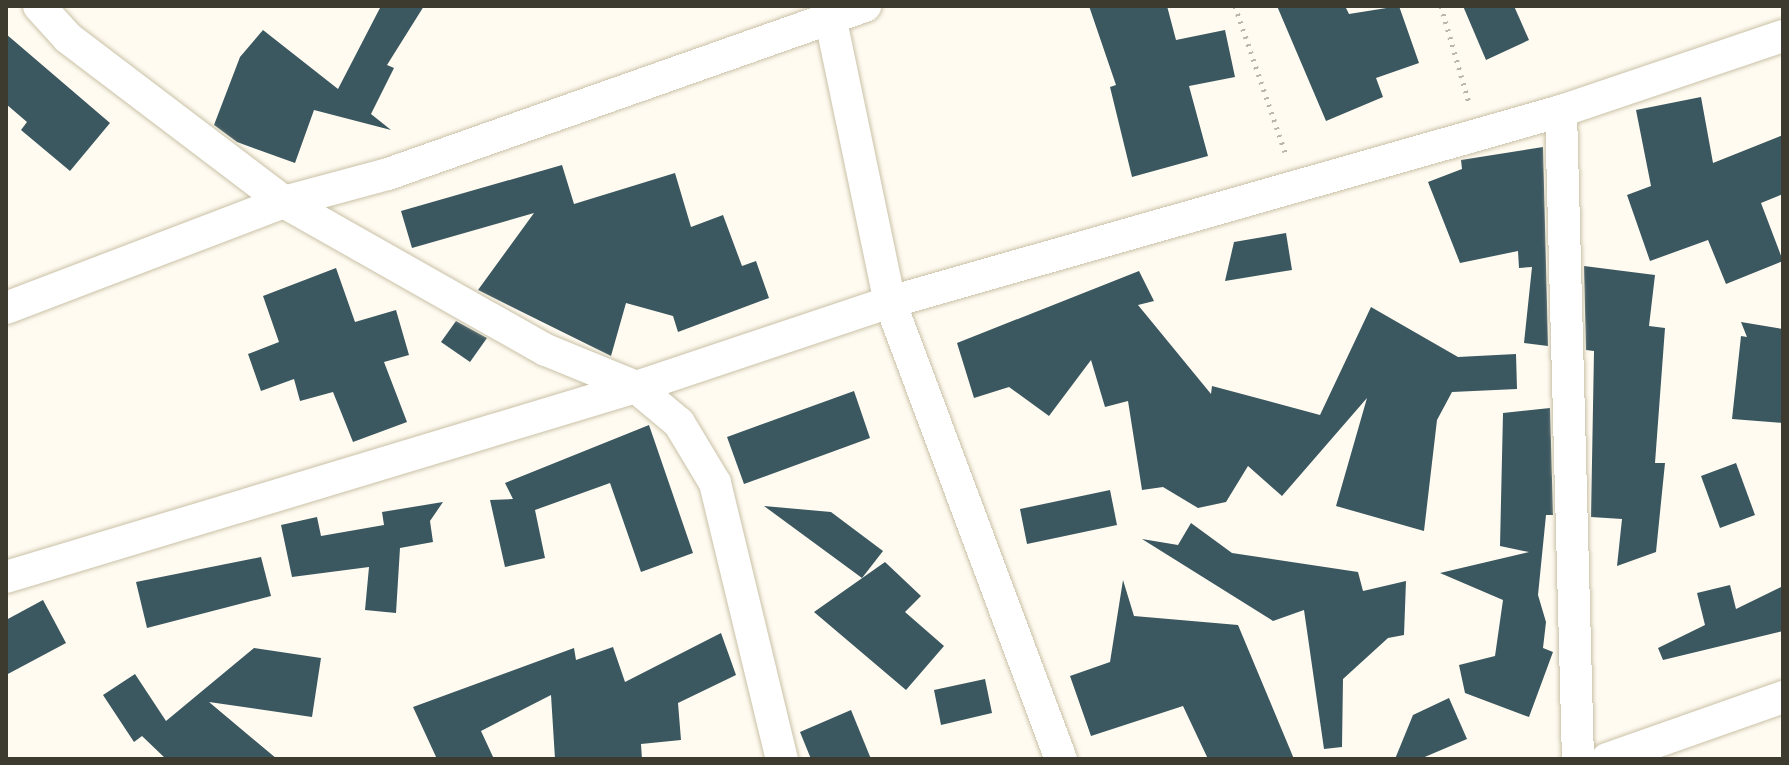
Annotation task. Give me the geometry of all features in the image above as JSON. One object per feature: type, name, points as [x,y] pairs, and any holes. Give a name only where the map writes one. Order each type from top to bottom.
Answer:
[{"type":"street","points":[[39,6],[68,38],[284,202],[546,350],[636,387],[679,423],[715,483],[782,759]]},
{"type":"street","points":[[6,308],[284,202],[388,174],[852,9],[890,302],[1061,759]]},
{"type":"street","points":[[6,577],[636,387],[890,302],[1561,111],[1783,36]]},
{"type":"street","points":[[1561,111],[1578,759]]},
{"type":"street","points":[[1607,759],[1783,697]]},
{"type":"path","points":[[1235,6],[1297,186]]},
{"type":"path","points":[[1441,6],[1478,134]]},
{"type":"building","points":[[381,6],[424,6],[387,65],[394,68],[371,114],[391,130],[314,110],[295,163],[237,142],[214,125],[240,57],[263,30],[338,89]]},
{"type":"building","points":[[1089,6],[1167,6],[1176,40],[1225,30],[1235,77],[1189,86],[1208,156],[1132,177],[1110,87],[1116,85]]},
{"type":"building","points":[[1277,6],[1345,6],[1349,14],[1399,6],[1419,63],[1376,78],[1383,97],[1326,121]]},
{"type":"building","points":[[1463,6],[1514,6],[1529,40],[1486,60]]},
{"type":"building","points":[[6,34],[110,123],[70,171],[21,130],[27,122],[6,104]]},
{"type":"building","points":[[1701,97],[1713,163],[1783,135],[1783,194],[1761,203],[1783,261],[1726,284],[1708,240],[1650,261],[1627,195],[1651,186],[1636,110]]},
{"type":"building","points":[[1543,147],[1548,346],[1524,343],[1532,267],[1519,268],[1518,251],[1460,263],[1428,182],[1462,169],[1461,160]]},
{"type":"building","points":[[562,165],[574,204],[675,173],[691,227],[723,215],[742,266],[756,261],[769,298],[678,332],[673,316],[626,303],[611,356],[478,290],[534,213],[412,248],[401,211]]},
{"type":"building","points":[[1286,233],[1292,270],[1225,281],[1234,242]]},
{"type":"building","points":[[1584,266],[1655,275],[1649,326],[1665,328],[1655,463],[1665,463],[1656,552],[1617,566],[1622,519],[1591,517],[1594,351],[1586,350]]},
{"type":"building","points":[[336,268],[355,322],[396,310],[409,355],[384,362],[407,422],[353,442],[333,392],[300,401],[294,379],[261,391],[248,354],[279,342],[263,296]]},
{"type":"building","points":[[1139,271],[1154,301],[1138,305],[1211,394],[1212,386],[1320,415],[1371,307],[1458,357],[1516,354],[1517,389],[1452,392],[1437,420],[1424,531],[1336,506],[1367,398],[1282,496],[1248,466],[1226,502],[1198,508],[1163,487],[1142,490],[1128,401],[1105,407],[1091,360],[1049,416],[1009,387],[974,398],[957,343]]},
{"type":"building","points":[[456,321],[487,338],[470,362],[441,342]]},
{"type":"building","points":[[1741,322],[1783,329],[1783,423],[1732,419],[1741,336],[1747,337]]},
{"type":"building","points":[[854,391],[870,438],[744,484],[727,437]]},
{"type":"building","points":[[1550,408],[1553,515],[1546,515],[1538,595],[1546,622],[1543,648],[1553,652],[1529,717],[1465,693],[1459,665],[1495,656],[1503,600],[1440,573],[1529,552],[1500,546],[1503,413]]},
{"type":"building","points":[[649,425],[693,553],[641,572],[610,483],[535,510],[545,558],[505,567],[490,500],[513,499],[505,483]]},
{"type":"building","points":[[1736,463],[1755,515],[1720,528],[1701,476]]},
{"type":"building","points":[[1110,490],[1117,525],[1027,544],[1020,509]]},
{"type":"building","points":[[443,502],[430,521],[433,542],[400,548],[396,613],[365,610],[369,567],[292,577],[281,525],[317,517],[321,536],[384,525],[382,512]]},
{"type":"building","points":[[764,506],[831,512],[883,551],[862,578]]},
{"type":"building","points":[[1191,523],[1232,553],[1358,572],[1363,591],[1406,581],[1404,635],[1388,638],[1343,679],[1342,747],[1324,749],[1304,610],[1273,621],[1142,539],[1178,545]]},
{"type":"building","points":[[261,557],[271,596],[147,628],[136,582]]},
{"type":"building","points":[[885,562],[921,596],[905,612],[944,646],[906,690],[814,612]]},
{"type":"building","points":[[1123,580],[1134,616],[1238,625],[1294,759],[1208,759],[1183,706],[1091,736],[1070,676],[1110,662]]},
{"type":"building","points":[[1730,585],[1736,609],[1783,586],[1783,631],[1663,660],[1658,648],[1705,625],[1697,593]]},
{"type":"building","points":[[43,600],[66,643],[6,675],[6,620]]},
{"type":"building","points":[[721,633],[736,675],[678,703],[681,740],[641,744],[642,759],[555,759],[551,695],[481,731],[494,759],[437,759],[413,707],[574,648],[576,660],[613,647],[625,682]]},
{"type":"building","points":[[254,648],[321,658],[312,717],[209,702],[277,759],[166,759],[142,736],[134,742],[103,695],[135,674],[166,721]]},
{"type":"building","points":[[985,679],[992,713],[941,725],[934,690]]},
{"type":"building","points":[[1449,698],[1467,739],[1420,759],[1395,759],[1413,715]]},
{"type":"building","points":[[851,710],[871,759],[811,759],[800,732]]}]
